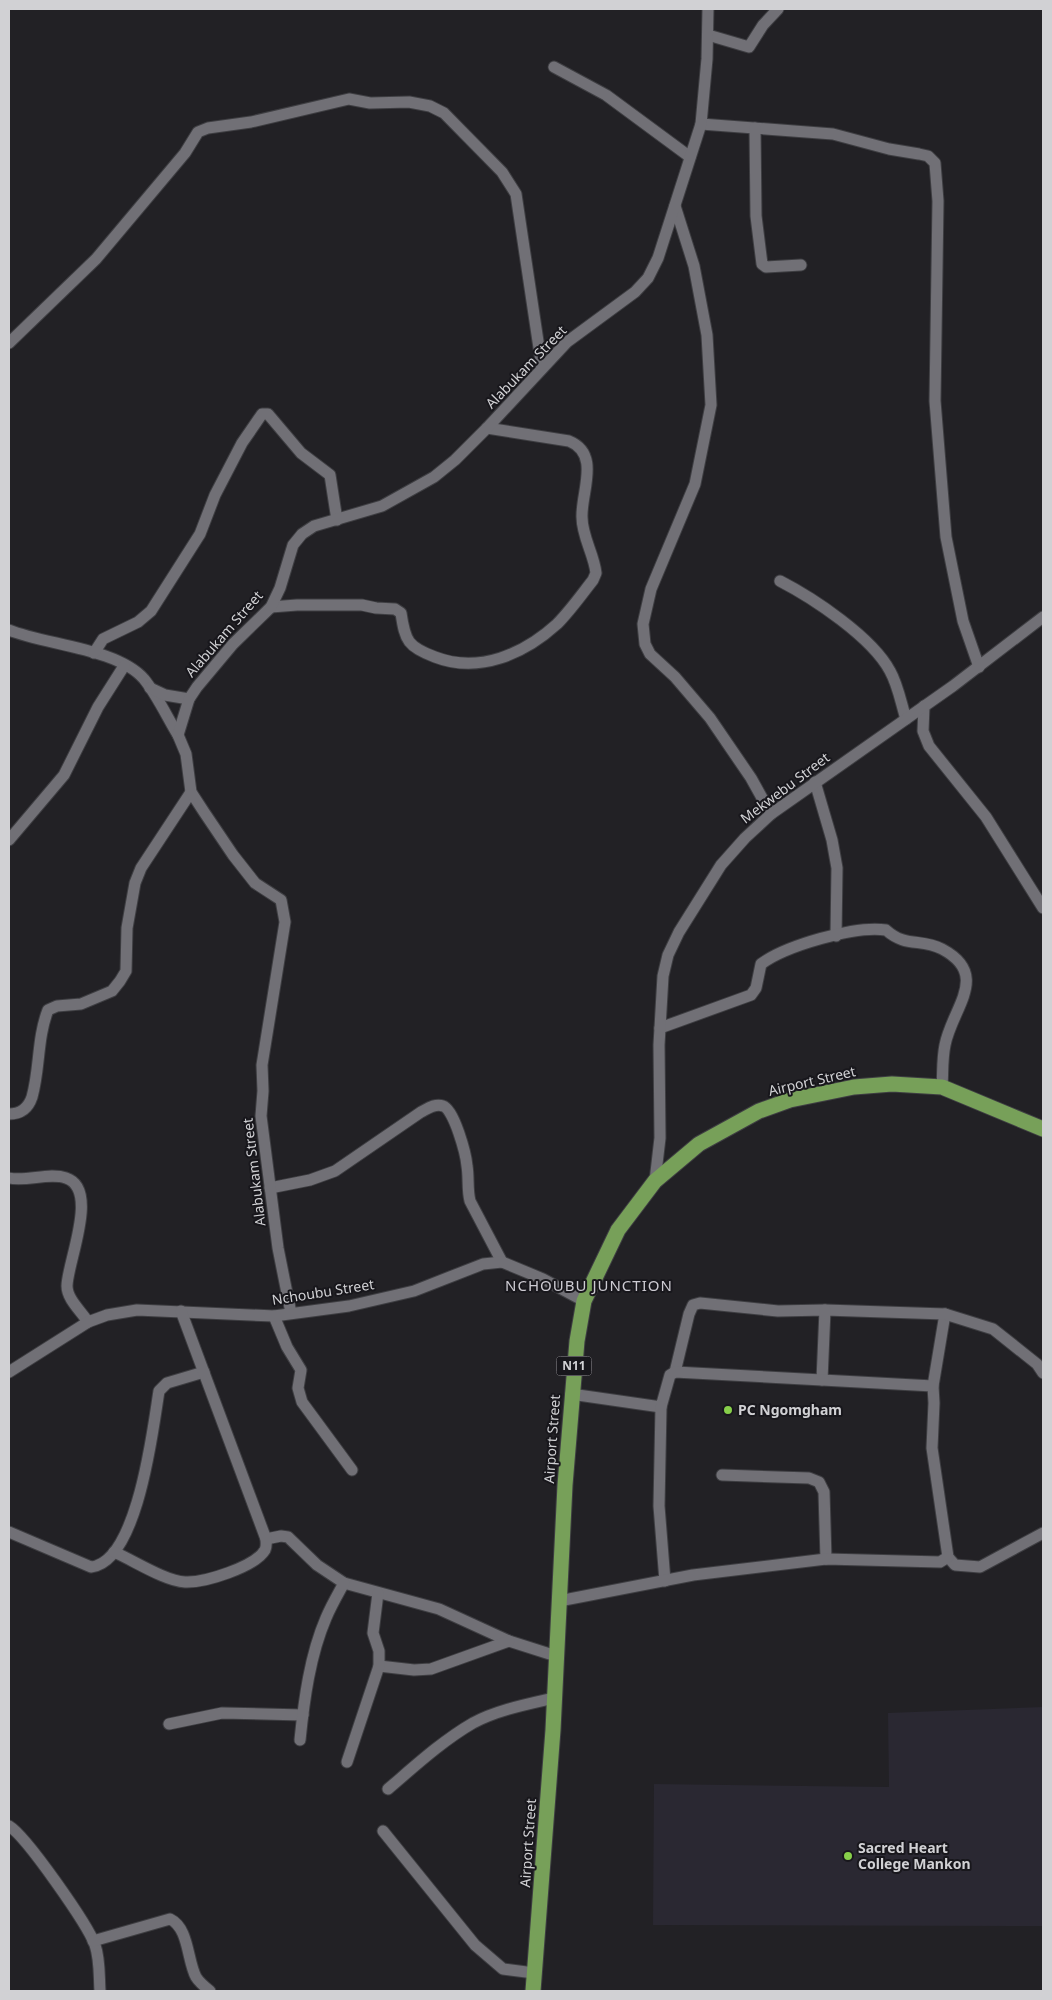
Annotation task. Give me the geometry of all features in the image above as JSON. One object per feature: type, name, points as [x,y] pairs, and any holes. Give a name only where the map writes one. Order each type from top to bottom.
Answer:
[{"type":"highway","name":"Airport Street","points":[[534,1991],[554,1698],[571,1394],[584,1300],[618,1230],[655,1181],[708,1139],[759,1111],[790,1100],[854,1087],[892,1084],[942,1087],[1043,1129]]},
{"type":"street","points":[[708,35],[749,47],[763,25],[778,9]]},
{"type":"street","name":"Alabukam Street","points":[[291,1312],[278,1248],[261,1116],[262,1066],[285,922],[283,910],[280,900],[255,882],[232,855],[191,792],[186,754],[178,735],[188,699],[234,644],[271,607],[280,588],[293,545],[308,529],[382,506],[426,481],[455,460],[567,342],[635,292],[648,278],[658,258],[701,124],[704,106],[709,10]]},
{"type":"street","points":[[554,66],[606,96],[690,157]]},
{"type":"street","points":[[9,343],[96,259],[184,153],[198,132],[218,125],[251,122],[349,99],[370,103],[409,102],[430,106],[444,113],[502,172],[516,194],[523,229],[542,368]]},
{"type":"street","points":[[701,124],[833,134],[889,149],[928,156],[935,163],[938,177],[936,401],[946,537],[963,621],[979,667]]},
{"type":"street","points":[[755,128],[756,216],[762,264],[766,267],[800,265]]},
{"type":"street","points":[[675,206],[694,266],[708,335],[711,405],[695,484],[652,589],[643,624],[645,644],[650,654],[675,677],[710,718],[751,778],[771,814]]},
{"type":"street","points":[[94,653],[102,639],[138,622],[150,611],[200,534],[215,495],[242,444],[262,414],[268,414],[301,453],[330,475],[337,520]]},
{"type":"street","points":[[271,607],[362,605],[395,609],[401,614],[405,638],[419,651],[445,661],[472,664],[512,656],[558,623],[593,580],[596,573],[582,517],[588,476],[583,450],[578,445],[569,441],[487,428]]},
{"type":"street","points":[[780,581],[808,595],[881,657],[891,672],[906,718]]},
{"type":"street","name":"Mekwebu Street","points":[[655,1181],[660,1128],[660,1028],[663,976],[668,955],[679,932],[721,865],[744,838],[771,814],[979,667],[1043,618]]},
{"type":"street","points":[[1032,626],[1043,633]]},
{"type":"street","points":[[9,630],[94,653],[124,666],[143,678],[178,735]]},
{"type":"street","points":[[9,840],[64,775],[98,707],[124,666]]},
{"type":"street","points":[[150,688],[166,695],[188,699]]},
{"type":"street","points":[[924,706],[922,731],[929,746],[986,816],[1043,908]]},
{"type":"street","points":[[815,782],[837,868],[836,936]]},
{"type":"street","points":[[9,1114],[17,1114],[23,1110],[31,1098],[41,1034],[48,1010],[57,1006],[81,1004],[112,991],[126,971],[128,928],[135,883],[140,868],[191,792]]},
{"type":"street","points":[[660,1028],[751,995],[756,988],[758,971],[766,960],[798,945],[836,936],[879,929],[886,930],[899,940],[931,944],[944,950],[965,969],[967,978],[966,990],[945,1045],[942,1087]]},
{"type":"street","points":[[270,1188],[310,1180],[336,1171],[421,1112],[436,1105],[444,1106],[449,1109],[460,1136],[467,1165],[470,1201],[502,1262],[543,1279],[584,1300]]},
{"type":"street","points":[[9,1178],[64,1177],[73,1182],[81,1201],[81,1227],[67,1284],[72,1300],[88,1322]]},
{"type":"street","name":"Nchoubu Street","points":[[9,1372],[88,1322],[107,1316],[137,1310],[274,1316],[291,1312],[349,1306],[414,1291],[483,1264],[502,1262]]},
{"type":"street","points":[[675,1372],[689,1314],[693,1306],[700,1302],[778,1311],[826,1310],[945,1314],[993,1329],[1037,1364],[1043,1373]]},
{"type":"street","points":[[822,1380],[826,1310]]},
{"type":"street","points":[[114,1552],[185,1582],[214,1577],[248,1564],[263,1552],[266,1547],[266,1539],[181,1311]]},
{"type":"street","points":[[945,1314],[933,1386],[932,1448],[948,1558],[955,1565],[980,1567],[1043,1533]]},
{"type":"street","points":[[274,1316],[286,1346],[301,1370],[298,1388],[302,1402],[352,1470]]},
{"type":"street","points":[[9,1532],[91,1567],[99,1564],[114,1552],[136,1507],[148,1464],[159,1391],[167,1382],[204,1372]]},
{"type":"street","points":[[665,1581],[659,1506],[661,1406],[670,1374],[675,1372],[933,1386]]},
{"type":"street","points":[[571,1394],[661,1406]]},
{"type":"street","points":[[722,1475],[809,1478],[819,1482],[824,1492],[826,1559]]},
{"type":"street","points":[[266,1539],[281,1536],[288,1537],[317,1565],[344,1583],[439,1609],[509,1641],[556,1656]]},
{"type":"street","points":[[559,1601],[665,1581],[826,1559],[940,1562],[948,1558]]},
{"type":"street","points":[[300,1740],[317,1644],[326,1616],[344,1583]]},
{"type":"street","points":[[347,1762],[379,1666],[379,1651],[373,1633],[378,1593]]},
{"type":"street","points":[[379,1666],[414,1670],[431,1669],[509,1641]]},
{"type":"street","points":[[388,1789],[440,1746],[474,1722],[523,1705],[554,1698]]},
{"type":"street","points":[[169,1724],[222,1713],[303,1715]]},
{"type":"street","points":[[9,1826],[46,1868],[94,1941],[98,1958],[100,1991]]},
{"type":"street","points":[[383,1831],[474,1945],[502,1969],[534,1974]]},
{"type":"street","points":[[94,1941],[170,1919],[176,1922],[180,1929],[196,1978],[210,1991]]},
{"type":"shaded area","name":"Sacred Heart College Mankon","points":[[1043,1707],[1043,1926],[653,1925],[654,1784],[889,1787],[888,1713]]},
{"type":"place","name":"PC Ngomgham","points":[[728,1410]]},
{"type":"place","name":"Sacred Heart College Mankon","points":[[848,1856]]},
{"type":"district","name":"NCHOUBU JUNCTION","points":[[589,1286]]}]
